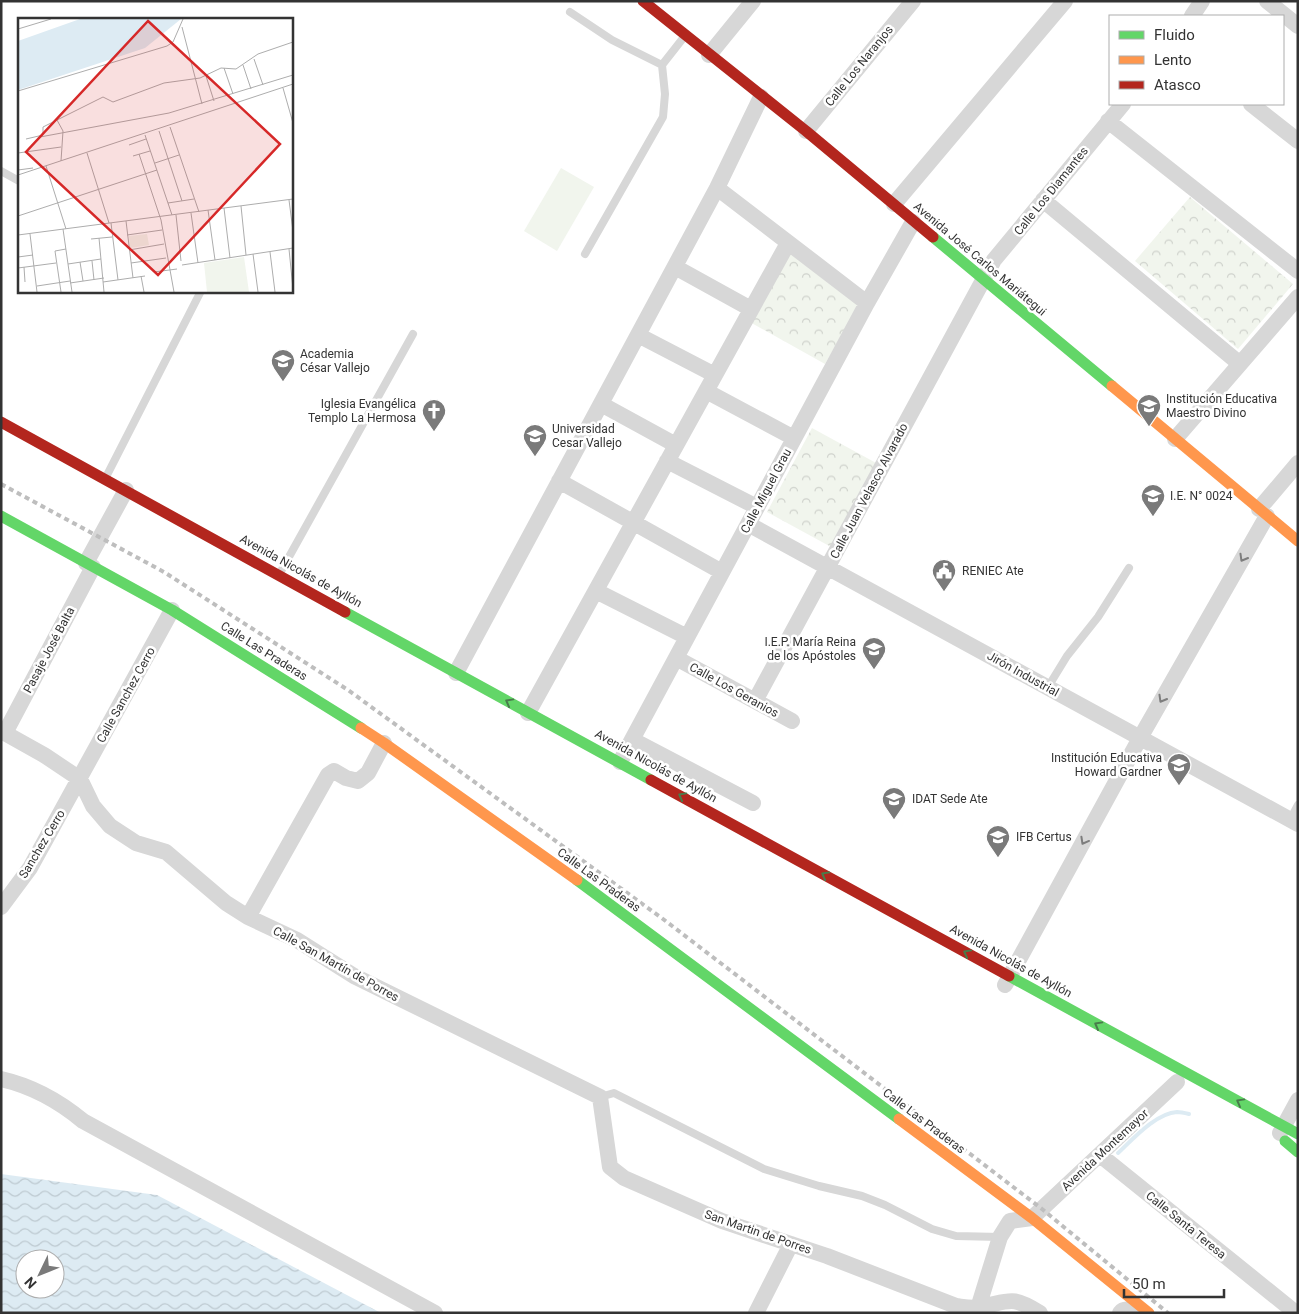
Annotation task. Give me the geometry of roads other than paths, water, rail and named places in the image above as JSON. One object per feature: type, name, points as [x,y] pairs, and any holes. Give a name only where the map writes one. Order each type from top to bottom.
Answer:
[{"type":"street","name":"Avenida José Carlos Mariátegui","points":[[643,1],[806,131],[982,280],[1298,541]]},
{"type":"street","points":[[709,55],[753,1]]},
{"type":"street","name":"Calle Los Naranjos","points":[[806,131],[913,1]]},
{"type":"street","points":[[894,204],[1065,1]]},
{"type":"street","points":[[1193,15],[1202,1]]},
{"type":"street","points":[[1267,1],[1298,26]]},
{"type":"street","points":[[456,673],[717,188],[761,97]]},
{"type":"street","name":"Calle Los Diamantes","points":[[982,280],[994,260],[1122,105]]},
{"type":"street","points":[[1252,105],[1298,141]]},
{"type":"street","points":[[1108,121],[1298,271]]},
{"type":"street","points":[[717,188],[866,303]]},
{"type":"street","points":[[1043,200],[1240,364]]},
{"type":"street","name":"Calle Miguel Grau","points":[[620,762],[866,303],[913,222]]},
{"type":"street","points":[[528,713],[788,243]]},
{"type":"street","points":[[675,267],[751,309]]},
{"type":"street","name":"Calle Juan Velasco Alvarado","points":[[755,701],[982,280]]},
{"type":"street","points":[[1176,439],[1298,297]]},
{"type":"street","points":[[638,335],[715,375]]},
{"type":"street","points":[[706,391],[794,438]]},
{"type":"street","points":[[601,404],[676,444]]},
{"type":"street","name":"Avenida Nicolás de Ayllón","points":[[1,422],[105,478],[120,500],[279,575],[620,762],[1005,984],[1279,1134],[1298,1151]]},
{"type":"street","points":[[668,461],[757,507]]},
{"type":"street","points":[[1005,984],[1263,512],[1298,463]]},
{"type":"street","points":[[559,482],[722,572]]},
{"type":"street","name":"Pasaje José Balta","points":[[3,732],[89,565],[120,500]]},
{"type":"street","name":"Calle Las Praderas","points":[[1,516],[172,610],[384,742],[590,889],[1032,1218],[1149,1313]]},
{"type":"street","name":"Jirón Industrial","points":[[748,524],[1294,822]]},
{"type":"street","points":[[596,591],[688,637]]},
{"type":"street","name":"Calle Sanchez Cerro","points":[[80,779],[172,610]]},
{"type":"street","name":"Calle Los Geranios","points":[[676,658],[792,721]]},
{"type":"street","points":[[3,732],[44,755],[80,779]]},
{"type":"street","points":[[633,740],[753,803]]},
{"type":"street","points":[[248,917],[328,775],[334,771],[346,778],[358,780],[368,773],[384,742]]},
{"type":"street","name":"Sanchez Cerro","points":[[1,907],[30,868],[80,779]]},
{"type":"street","name":"Calle San Martín de Porres","points":[[80,779],[93,806],[110,826],[136,843],[166,852],[226,903],[248,917],[297,940],[354,976],[600,1097]]},
{"type":"street","points":[[1,1079],[47,1096],[83,1121],[435,1313]]},
{"type":"street","name":"Avenida Montemayor","points":[[1032,1218],[1177,1082]]},
{"type":"street","name":"San Martin de Porres","points":[[600,1097],[610,1167],[624,1178],[722,1221],[827,1256],[956,1306],[977,1310]]},
{"type":"street","points":[[1279,1134],[1298,1100]]},
{"type":"street","name":"Avenida Nicolás de Ayllón","points":[[1279,1134],[1298,1134]]},
{"type":"street","name":"Calle Santa Teresa","points":[[1100,1155],[1296,1313]]},
{"type":"street","points":[[977,1310],[1000,1237],[1010,1221],[1032,1218]]},
{"type":"street","points":[[756,1313],[791,1244]]},
{"type":"street","points":[[977,1310],[1008,1300],[1023,1303],[1040,1313]]},
{"type":"street","points":[[1120,1313],[1128,1310],[1135,1313]]},
{"type":"lane","points":[[570,12],[612,40],[662,65]]},
{"type":"lane","points":[[585,254],[663,117],[665,94],[662,65],[685,36]]},
{"type":"lane","points":[[1,171],[18,180]]},
{"type":"lane","points":[[105,478],[200,292]]},
{"type":"lane","points":[[279,575],[413,334]]},
{"type":"lane","points":[[1048,687],[1067,656],[1098,617],[1129,568]]},
{"type":"lane","points":[[1294,822],[1298,805]]},
{"type":"lane","points":[[600,1097],[614,1093],[764,1169],[819,1186],[862,1196],[885,1205],[932,1229],[956,1236],[1000,1237]]},
{"type":"water","points":[[1,1174],[157,1195],[381,1313],[1,1313]]},
{"type":"waterway","points":[[1118,1153],[1145,1128],[1161,1117],[1177,1112],[1189,1114]]},
{"type":"railway","points":[[1,484],[164,572],[348,690],[663,919],[1042,1209],[1168,1313]]},
{"type":"place","name":"Academia César Vallejo","points":[[283,382]]},
{"type":"place","name":"Institución Educativa Maestro Divino","points":[[1149,427]]},
{"type":"place","name":"Iglesia Evangélica Templo La Hermosa","points":[[434,432]]},
{"type":"place","name":"Universidad Cesar Vallejo","points":[[535,457]]},
{"type":"place","name":"I.E. N° 0024","points":[[1153,517]]},
{"type":"place","name":"RENIEC Ate","points":[[944,592]]},
{"type":"place","name":"I.E.P. María Reina de los Apóstoles","points":[[874,670]]},
{"type":"place","name":"Institución Educativa Howard Gardner","points":[[1179,786]]},
{"type":"place","name":"IDAT Sede Ate","points":[[894,820]]},
{"type":"place","name":"IFB Certus","points":[[998,858]]}]
